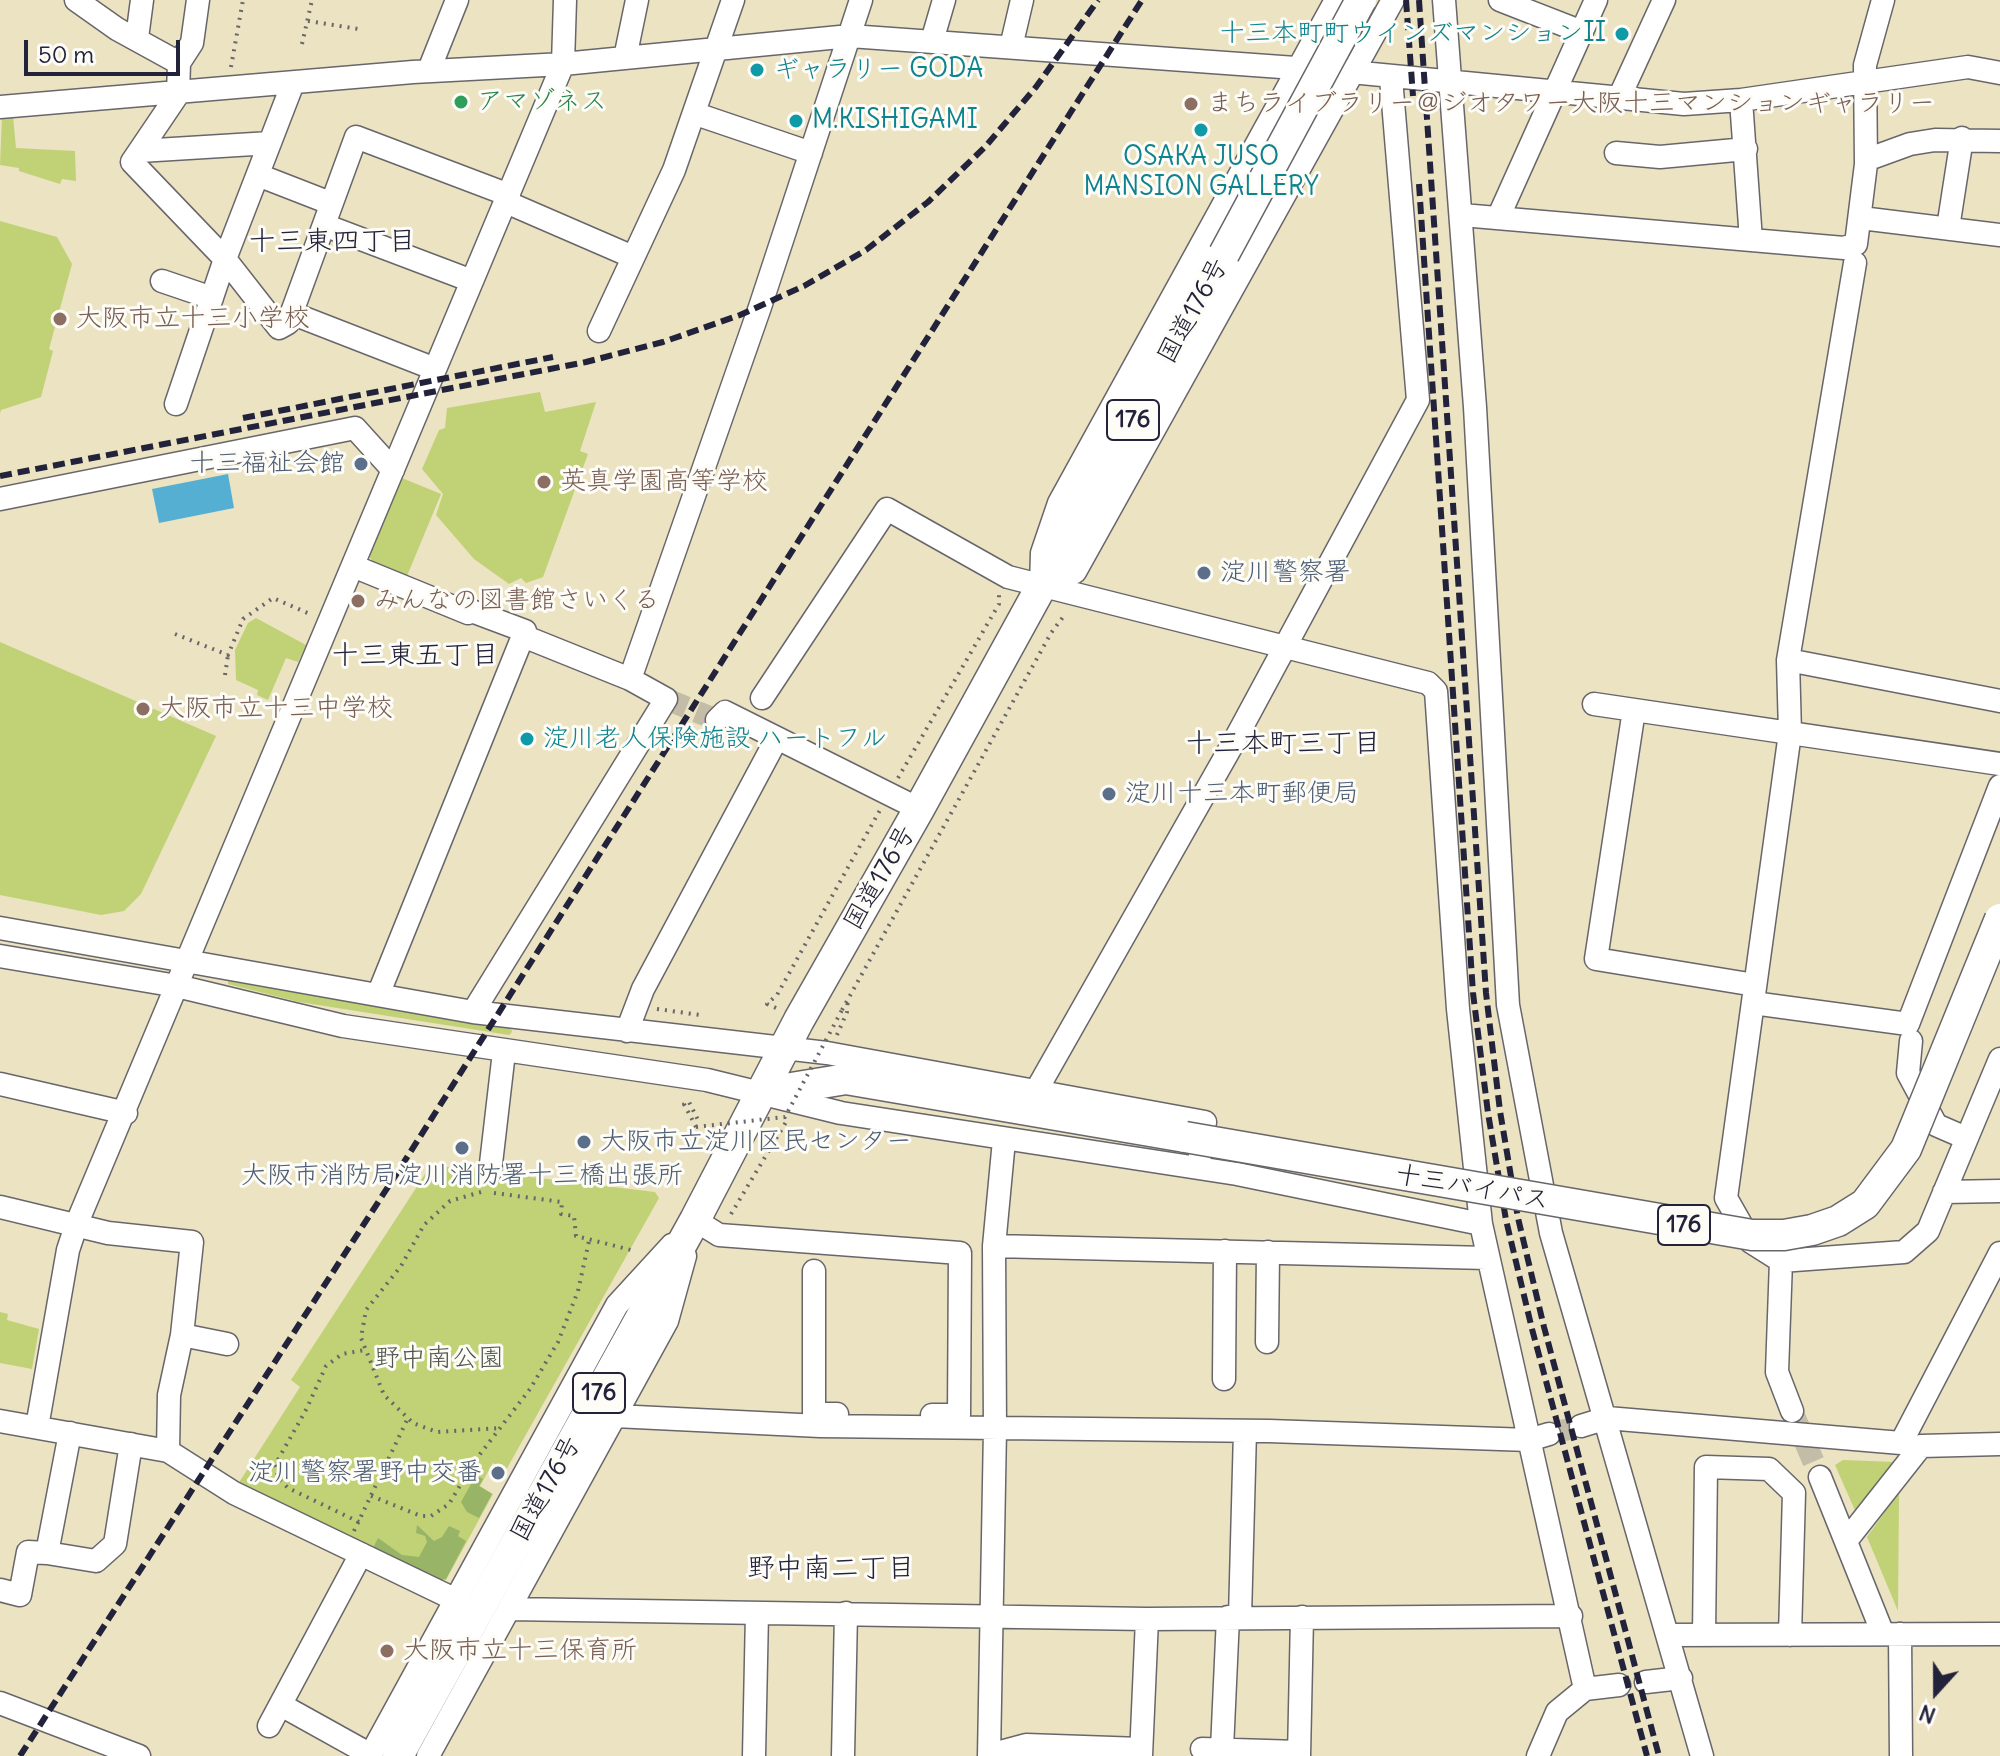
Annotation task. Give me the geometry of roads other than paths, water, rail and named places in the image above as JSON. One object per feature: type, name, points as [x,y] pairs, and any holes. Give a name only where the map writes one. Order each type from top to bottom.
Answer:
[{"type":"highway","name":"国道176号","points":[[398,1756],[695,1220],[784,1049],[919,809],[1361,0]]},
{"type":"highway","name":"十三バイパス","points":[[761,1093],[846,1079],[1195,1129],[1722,1231],[1784,1235],[1812,1230],[1855,1213],[1877,1193],[1906,1149],[2000,919]]},
{"type":"street","points":[[76,0],[117,29],[179,63]]},
{"type":"street","points":[[137,38],[142,0]]},
{"type":"street","points":[[198,0],[192,43],[179,63],[178,94],[132,162],[225,259],[279,328],[288,323],[356,137],[507,198],[633,257]]},
{"type":"street","points":[[429,70],[457,0]]},
{"type":"street","points":[[37,1427],[68,1250],[77,1223],[126,1113],[563,64],[565,0]]},
{"type":"street","points":[[625,58],[637,0]]},
{"type":"street","points":[[599,331],[696,114],[733,0]]},
{"type":"street","points":[[630,679],[861,0]]},
{"type":"street","points":[[932,41],[944,0]]},
{"type":"street","points":[[1011,47],[1022,0]]},
{"type":"street","points":[[1041,586],[1042,553],[1059,503],[1336,0]]},
{"type":"street","points":[[1041,586],[1075,572],[1393,0]]},
{"type":"street","points":[[1444,0],[1462,215],[1508,1005],[1551,1233],[1607,1418],[1702,1756]]},
{"type":"street","points":[[1500,0],[1582,32]]},
{"type":"street","points":[[1498,218],[1596,0]]},
{"type":"street","points":[[1619,98],[1664,0]]},
{"type":"street","points":[[1462,215],[1844,248],[1856,244],[1866,160],[1863,83],[1883,0]]},
{"type":"street","points":[[0,107],[228,90],[429,70],[563,64],[850,36],[1351,72],[1684,104],[1741,100],[1968,67],[2000,73]]},
{"type":"street","points":[[1036,1091],[1285,648],[1418,400],[1391,78]]},
{"type":"street","points":[[176,404],[225,259],[293,83]]},
{"type":"street","points":[[1741,100],[1751,240]]},
{"type":"street","points":[[696,114],[811,153]]},
{"type":"street","points":[[1866,160],[1910,144],[1962,138],[2000,141]]},
{"type":"street","points":[[1948,228],[1962,138]]},
{"type":"street","points":[[140,151],[270,143]]},
{"type":"street","points":[[1616,153],[1660,157],[1746,149]]},
{"type":"street","points":[[258,175],[330,203]]},
{"type":"street","points":[[1861,218],[2000,233]]},
{"type":"street","points":[[324,225],[472,281]]},
{"type":"street","points":[[1855,263],[1788,660],[1790,733],[1726,1198],[1751,1242],[1781,1261],[1904,1252],[1928,1231],[2000,1059]]},
{"type":"street","points":[[162,281],[212,298]]},
{"type":"street","points":[[291,313],[435,369]]},
{"type":"street","points":[[0,499],[355,428],[393,470]]},
{"type":"street","points":[[762,698],[887,509],[1003,586],[1041,586],[1428,683],[1436,691],[1458,1009],[1481,1224],[1487,1258],[1539,1437],[1585,1689]]},
{"type":"street","points":[[353,566],[468,613],[469,610],[525,631],[378,995]]},
{"type":"street","points":[[473,1012],[666,699],[630,679],[523,636]]},
{"type":"street","points":[[1788,660],[2000,701]]},
{"type":"street","points":[[1594,704],[2000,764]]},
{"type":"street","points":[[1634,710],[1596,959],[1754,994],[1908,1024],[2000,786]]},
{"type":"street","points":[[627,1031],[643,989],[778,736],[725,712],[717,720]]},
{"type":"street","points":[[776,740],[919,809]]},
{"type":"street","points":[[0,928],[188,964],[473,1012],[827,1053],[1036,1091],[1195,1129],[1197,1168]]},
{"type":"street","points":[[0,956],[177,986],[343,1026],[707,1080],[841,1113],[1197,1168],[1481,1224]]},
{"type":"street","points":[[1911,1041],[1908,1073],[1936,1125],[1966,1138]]},
{"type":"street","points":[[490,1172],[504,1052]]},
{"type":"street","points":[[0,1084],[126,1113]]},
{"type":"street","points":[[1004,1140],[994,1246],[995,1429],[989,1756],[1026,1745],[1141,1753],[1147,1619]]},
{"type":"street","points":[[1944,1192],[2000,1191]]},
{"type":"street","points":[[0,1207],[77,1223],[108,1233],[192,1242],[182,1335],[169,1395],[168,1451]]},
{"type":"street","points":[[695,1220],[719,1235],[960,1253],[959,1415],[814,1414],[814,1271]]},
{"type":"street","points":[[428,1756],[667,1321],[695,1220]]},
{"type":"street","points":[[281,1705],[371,1756],[617,1305],[695,1220]]},
{"type":"street","points":[[994,1246],[1487,1258]]},
{"type":"street","points":[[1224,1379],[1225,1251]]},
{"type":"street","points":[[1267,1342],[1268,1252]]},
{"type":"street","points":[[1581,1426],[1607,1418],[1901,1443],[2000,1253]]},
{"type":"street","points":[[1781,1261],[1777,1372],[1792,1411]]},
{"type":"street","points":[[182,1335],[227,1344]]},
{"type":"street","points":[[615,1416],[995,1429],[1539,1437]]},
{"type":"street","points":[[0,1421],[168,1451],[234,1493],[454,1599]]},
{"type":"street","points":[[1245,1431],[1234,1617],[1212,1749],[1299,1754],[1302,1617]]},
{"type":"street","points":[[47,1553],[70,1433]]},
{"type":"street","points":[[0,1590],[20,1595],[28,1552],[96,1561],[115,1544],[131,1444]]},
{"type":"street","points":[[1846,1541],[1921,1446],[2000,1444]]},
{"type":"street","points":[[1704,1635],[1706,1467],[1769,1469],[1794,1493],[1790,1635]]},
{"type":"street","points":[[1820,1477],[1846,1541],[1892,1634],[1901,1756]]},
{"type":"street","points":[[269,1726],[354,1551]]},
{"type":"street","points":[[509,1609],[991,1614],[1147,1619],[1571,1616]]},
{"type":"street","points":[[754,1756],[757,1613]]},
{"type":"street","points":[[843,1756],[846,1613]]},
{"type":"street","points":[[1669,1635],[2000,1634]]},
{"type":"street","points":[[1646,1682],[1681,1678]]},
{"type":"street","points":[[1538,1756],[1557,1712],[1585,1689],[1619,1685]]},
{"type":"street","points":[[0,1703],[139,1756]]},
{"type":"water","points":[[228,474],[234,508],[159,523],[152,489]]},
{"type":"tunnel","points":[[666,699],[717,720]]},
{"type":"tunnel","points":[[1792,1411],[1820,1477]]},
{"type":"tunnel","points":[[1549,1434],[1581,1426]]},
{"type":"railway","points":[[0,476],[586,362],[663,342],[740,315],[804,286],[866,250],[928,202],[985,147],[1036,87],[1098,0]]},
{"type":"railway","points":[[20,1756],[397,1173],[1142,0]]},
{"type":"railway","points":[[1406,0],[1413,96]]},
{"type":"railway","points":[[1419,0],[1486,993],[1500,1111],[1518,1218],[1544,1327],[1659,1756]]},
{"type":"railway","points":[[1419,184],[1473,993],[1488,1113],[1506,1220],[1532,1329],[1647,1756]]},
{"type":"railway","points":[[243,418],[553,357]]},
{"type":"place","name":"十三本町町ウインズマンションII","points":[[1622,34]]},
{"type":"place","name":"ギャラリー GODA","points":[[757,70]]},
{"type":"place","name":"アマゾネス","points":[[461,102]]},
{"type":"place","name":"まちライブラリー＠ジオタワー大阪十三マンションギャラリー","points":[[1191,104]]},
{"type":"place","name":"M.KISHIGAMI","points":[[796,121]]},
{"type":"place","name":"OSAKA JUSO MANSION GALLERY","points":[[1201,130]]},
{"type":"place","name":"大阪市立十三小学校","points":[[60,319]]},
{"type":"place","name":"十三福祉会館","points":[[361,464]]},
{"type":"place","name":"英真学園高等学校","points":[[544,482]]},
{"type":"place","name":"淀川警察署","points":[[1204,573]]},
{"type":"place","name":"みんなの図書館さいくる","points":[[358,601]]},
{"type":"place","name":"大阪市立十三中学校","points":[[143,709]]},
{"type":"place","name":"淀川老人保険施設 ハートフル","points":[[527,739]]},
{"type":"place","name":"淀川十三本町郵便局","points":[[1109,794]]},
{"type":"place","name":"大阪市立淀川区民センター","points":[[584,1142]]},
{"type":"place","name":"大阪市消防局淀川消防署十三橋出張所","points":[[462,1148]]},
{"type":"place","name":"淀川警察署野中交番","points":[[498,1473]]},
{"type":"place","name":"大阪市立十三保育所","points":[[387,1651]]},
{"type":"district","name":"十三東四丁目","points":[[332,242]]},
{"type":"district","name":"十三東五丁目","points":[[415,656]]},
{"type":"district","name":"十三本町三丁目","points":[[1283,744]]},
{"type":"district","name":"野中南二丁目","points":[[831,1569]]},
{"type":"park label","name":"野中南公園","points":[[439,1359]]}]
